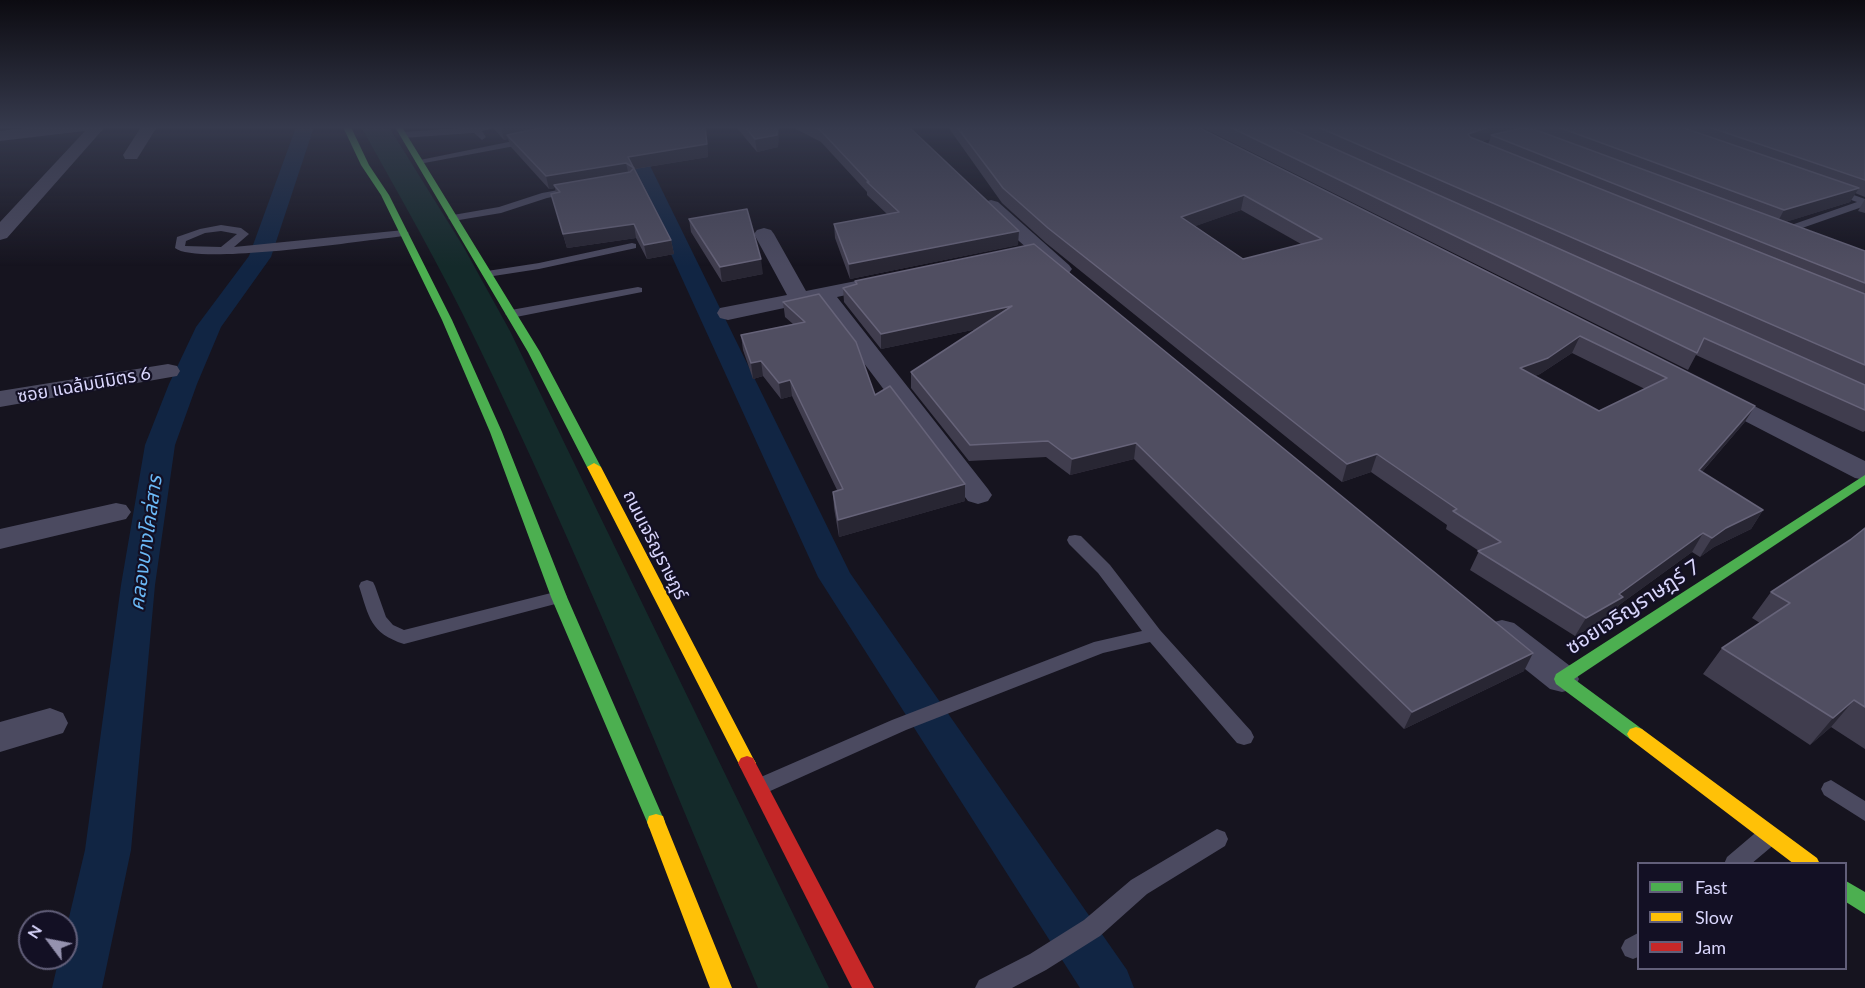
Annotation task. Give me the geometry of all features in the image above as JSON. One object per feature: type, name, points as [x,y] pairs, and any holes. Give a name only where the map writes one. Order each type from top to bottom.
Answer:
[{"type":"main road","points":[[370,173],[404,233],[447,321],[496,432],[559,597],[649,806],[712,982]]},
{"type":"main road","name":"ถนนเจริญราษฎร์","points":[[425,173],[534,352],[863,988]]},
{"type":"main road","name":"ซอยเจริญราษฎร์ 7","points":[[1807,862],[1562,679],[1865,479]]},
{"type":"main road","points":[[1847,891],[1865,904]]},
{"type":"street","points":[[0,234],[55,173]]},
{"type":"street","points":[[978,194],[1027,251],[1084,287]]},
{"type":"street","points":[[764,234],[811,296],[978,495]]},
{"type":"street","points":[[728,313],[902,278]]},
{"type":"street","name":"ซอย แฉล้มนิมิตร 6","points":[[0,399],[168,371]]},
{"type":"street","points":[[1696,386],[1865,472]]},
{"type":"street","points":[[0,539],[116,512]]},
{"type":"street","points":[[1481,615],[1562,679]]},
{"type":"street","points":[[0,737],[50,723]]},
{"type":"lane","points":[[1821,187],[1865,203]]},
{"type":"lane","points":[[453,218],[501,210],[545,195],[576,190]]},
{"type":"lane","points":[[1781,232],[1865,203]]},
{"type":"lane","points":[[1770,228],[1802,240]]},
{"type":"lane","points":[[226,248],[244,234],[238,230],[213,229],[192,233],[181,239],[180,248],[249,250],[404,233]]},
{"type":"lane","points":[[487,274],[539,266],[632,246]]},
{"type":"lane","points":[[512,314],[638,290]]},
{"type":"lane","points":[[1076,540],[1104,569],[1154,635],[1244,737]]},
{"type":"lane","points":[[367,586],[382,628],[404,637],[559,597]]},
{"type":"lane","points":[[759,786],[899,725],[1100,647],[1154,635]]},
{"type":"lane","points":[[1831,789],[1865,812]]},
{"type":"lane","points":[[1737,862],[1770,834]]},
{"type":"lane","points":[[994,986],[1092,928],[1139,887],[1217,838]]},
{"type":"green space","points":[[387,173],[418,173],[463,246],[510,331],[829,988],[758,988],[622,663],[551,501],[476,341]]},
{"type":"building","points":[[543,173],[564,173],[546,176]]},
{"type":"building","points":[[624,173],[637,173],[671,240],[644,245],[634,224],[563,234],[551,194],[560,192],[554,185]]},
{"type":"building","points":[[861,173],[958,173],[1019,231],[849,264],[834,224],[899,212],[867,182],[869,182]]},
{"type":"building","points":[[992,173],[1290,173],[1755,406],[1699,470],[1763,510],[1726,528],[1712,538],[1703,533],[1619,594],[1623,597],[1586,618],[1478,551],[1501,542],[1453,511],[1457,509],[1377,454],[1347,464],[1048,228],[1003,188]],"holes":[[[1244,195],[1322,239],[1243,259],[1181,217]],[[1580,336],[1667,378],[1599,411],[1520,368],[1548,358]]]},
{"type":"building","points":[[1325,173],[1389,173],[1865,385],[1865,410],[1704,338],[1697,353]]},
{"type":"building","points":[[1424,173],[1561,173],[1865,294],[1865,365]]},
{"type":"building","points":[[1587,173],[1653,173],[1865,251],[1865,283]]},
{"type":"building","points":[[1684,173],[1816,173],[1859,188],[1784,210]]},
{"type":"building","points":[[1845,173],[1865,173],[1865,180]]},
{"type":"building","points":[[747,209],[761,259],[720,267],[689,219]]},
{"type":"building","points":[[1034,244],[1533,653],[1412,712],[1136,443],[1072,459],[1048,441],[970,445],[911,372],[1012,306],[881,334],[843,288],[857,284],[855,281]]},
{"type":"building","points":[[819,294],[856,342],[875,395],[890,386],[965,484],[838,520],[833,492],[843,489],[790,380],[779,383],[761,361],[751,363],[741,335],[805,322],[783,302]]},
{"type":"building","points":[[1865,528],[1865,707],[1854,700],[1833,718],[1722,648],[1790,603],[1771,592]]},
{"type":"waterway","name":"คลองบางโคล่สาร","points":[[77,988],[108,850],[138,585],[160,445],[183,384],[209,327],[260,257],[289,173]]},
{"type":"waterway","points":[[644,173],[835,577],[1109,988]]},
{"type":"traffic: fast","points":[[370,173],[385,195],[447,320],[496,432],[559,597],[656,822]]},
{"type":"traffic: fast","points":[[426,173],[534,352],[594,467]]},
{"type":"traffic: fast","points":[[1636,734],[1562,679],[1865,479]]},
{"type":"traffic: fast","points":[[1847,891],[1865,904]]},
{"type":"traffic: slow","points":[[594,467],[747,763]]},
{"type":"traffic: slow","points":[[1636,734],[1807,862]]},
{"type":"traffic: slow","points":[[656,822],[721,988]]},
{"type":"traffic: jam","points":[[747,763],[863,988]]}]
